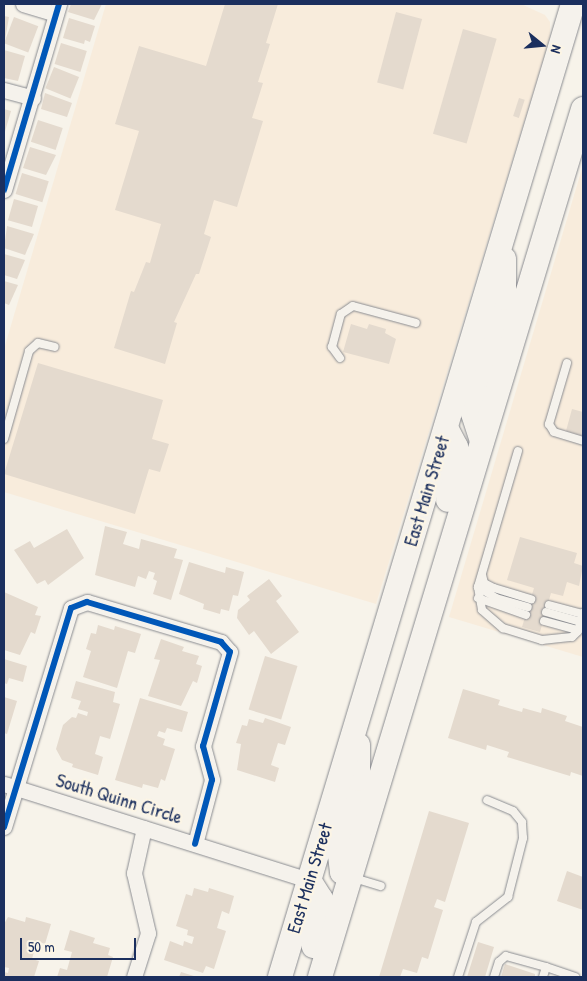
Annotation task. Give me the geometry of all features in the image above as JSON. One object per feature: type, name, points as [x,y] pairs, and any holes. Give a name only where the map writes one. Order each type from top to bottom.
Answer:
[{"type":"main road","name":"East Main Street","points":[[280,977],[573,4]]},
{"type":"main road","name":"East Main Street","points":[[320,977],[583,109]]},
{"type":"main road","points":[[482,441],[473,413],[480,376],[504,298],[504,235]]},
{"type":"main road","points":[[428,619],[426,575],[458,459],[456,446],[446,428]]},
{"type":"main road","points":[[351,877],[342,872],[340,855],[341,838],[358,778],[358,721]]},
{"type":"main road","points":[[305,977],[321,915],[321,899],[309,880]]},
{"type":"street","points":[[4,188],[33,98],[58,9],[23,4]]},
{"type":"street","points":[[4,90],[33,98]]},
{"type":"street","points":[[4,827],[10,786],[71,608],[87,602],[221,642],[230,652],[203,746],[212,780],[195,844]]},
{"type":"street","name":"South Quinn Circle","points":[[10,786],[309,880]]},
{"type":"street","points":[[134,977],[148,933],[134,873],[144,828]]},
{"type":"lane","points":[[340,358],[332,347],[341,314],[353,306],[416,323]]},
{"type":"lane","points":[[4,439],[29,351],[38,343],[55,347]]},
{"type":"lane","points":[[567,363],[549,424],[554,432],[583,440]]},
{"type":"lane","points":[[518,451],[478,587],[478,598],[482,610],[503,628],[548,640],[572,637],[581,620]]},
{"type":"lane","points":[[482,575],[484,583],[528,607]]},
{"type":"lane","points":[[478,587],[496,598],[528,607]]},
{"type":"lane","points":[[478,598],[528,607]]},
{"type":"lane","points":[[581,620],[546,612],[581,620]]},
{"type":"lane","points":[[458,977],[476,922],[508,897],[523,838],[522,822],[513,811],[487,800]]},
{"type":"lane","points":[[351,877],[381,886]]},
{"type":"lane","points":[[494,977],[499,962],[506,956],[576,977]]},
{"type":"lane","points":[[543,977],[546,968]]},
{"type":"shaded area","points":[[106,4],[521,4],[545,15],[550,22],[550,38],[376,604],[4,492],[4,349]]},
{"type":"shaded area","points":[[583,165],[583,657],[449,617]]},
{"type":"building","points":[[71,4],[102,4],[94,20],[68,12]]},
{"type":"building","points":[[225,4],[278,4],[266,43],[270,44],[258,82],[263,83],[252,118],[263,121],[237,207],[214,200],[204,234],[211,237],[199,274],[196,274],[174,322],[177,323],[165,364],[114,348],[131,291],[134,292],[146,262],[150,263],[161,224],[115,210],[139,131],[115,124],[139,46],[206,66]]},
{"type":"building","points":[[396,12],[422,19],[403,90],[377,83]]},
{"type":"building","points":[[4,16],[9,17],[5,40],[4,40]]},
{"type":"building","points":[[14,17],[38,26],[28,52],[4,43]]},
{"type":"building","points":[[69,18],[95,26],[90,42],[85,40],[84,44],[63,38]]},
{"type":"building","points":[[463,29],[497,39],[467,143],[433,134]]},
{"type":"building","points":[[61,43],[87,51],[80,72],[55,64]]},
{"type":"building","points":[[4,50],[25,56],[18,81],[4,78]]},
{"type":"building","points":[[54,67],[79,77],[70,98],[45,88]]},
{"type":"building","points":[[45,93],[72,103],[67,117],[41,109]]},
{"type":"building","points":[[519,98],[525,100],[519,118],[513,116]]},
{"type":"building","points":[[4,109],[11,111],[4,135]]},
{"type":"building","points":[[38,120],[63,128],[56,150],[31,142]]},
{"type":"building","points":[[30,147],[56,155],[46,175],[23,168]]},
{"type":"building","points":[[22,173],[49,181],[42,202],[16,194]]},
{"type":"building","points":[[14,199],[38,206],[32,227],[8,220]]},
{"type":"building","points":[[7,226],[34,234],[25,255],[4,248]]},
{"type":"building","points":[[4,254],[25,260],[17,279],[4,275]]},
{"type":"building","points":[[4,281],[18,285],[9,305],[4,303]]},
{"type":"building","points":[[351,324],[367,329],[369,324],[386,329],[385,333],[396,339],[389,364],[343,352]]},
{"type":"building","points":[[38,363],[163,400],[152,439],[169,444],[160,472],[149,469],[135,514],[4,474]]},
{"type":"building","points":[[572,409],[583,412],[583,436],[566,431]]},
{"type":"building","points":[[105,526],[127,532],[123,544],[139,549],[141,539],[177,549],[174,558],[183,560],[171,600],[153,594],[157,581],[153,579],[155,573],[149,571],[146,579],[138,576],[135,587],[95,575]]},
{"type":"building","points":[[67,529],[84,558],[48,585],[45,580],[37,584],[14,550],[30,541],[34,548]]},
{"type":"building","points":[[520,537],[577,553],[574,563],[583,566],[579,586],[567,582],[563,596],[551,593],[540,632],[522,627],[534,588],[507,580]]},
{"type":"building","points":[[189,562],[225,573],[226,567],[244,572],[238,596],[233,595],[229,611],[221,609],[220,614],[203,609],[204,604],[179,594]]},
{"type":"building","points":[[269,579],[282,596],[276,601],[299,632],[271,654],[254,631],[249,635],[237,618],[238,610],[250,600],[247,596]]},
{"type":"building","points":[[4,592],[38,607],[35,615],[41,616],[35,634],[31,632],[20,655],[4,650]]},
{"type":"building","points":[[98,625],[114,630],[115,626],[141,634],[135,653],[128,651],[117,688],[83,677],[91,651],[86,649],[91,633],[96,634]]},
{"type":"building","points":[[161,639],[184,647],[182,651],[199,656],[196,664],[202,666],[197,683],[193,681],[181,706],[148,696],[160,660],[154,659]]},
{"type":"building","points":[[265,656],[298,666],[281,719],[249,710]]},
{"type":"building","points":[[4,659],[27,666],[23,682],[9,678],[7,684],[4,683]]},
{"type":"building","points":[[76,681],[115,692],[113,702],[120,704],[110,739],[100,736],[95,754],[103,757],[98,775],[72,767],[73,764],[62,760],[56,749],[63,725],[72,717],[76,718],[78,713],[87,716],[88,712],[78,709],[81,701],[71,698]]},
{"type":"building","points":[[463,689],[500,700],[498,705],[522,712],[523,708],[541,713],[542,708],[567,716],[565,721],[583,727],[583,776],[571,772],[570,776],[507,757],[509,752],[487,745],[486,750],[448,738]]},
{"type":"building","points":[[4,697],[17,701],[7,734],[4,733]]},
{"type":"building","points":[[140,698],[188,712],[182,732],[167,728],[165,733],[159,731],[157,736],[165,739],[163,745],[175,749],[165,781],[161,779],[158,788],[143,784],[142,788],[115,780]]},
{"type":"building","points":[[265,718],[291,727],[285,745],[278,743],[271,765],[279,768],[275,782],[237,770],[241,744],[236,743],[242,725],[247,726],[249,719],[263,723]]},
{"type":"building","points":[[429,811],[469,823],[445,902],[437,899],[434,907],[443,910],[428,959],[422,957],[417,973],[403,969],[400,977],[379,977]]},
{"type":"building","points":[[567,871],[583,877],[583,910],[557,901]]},
{"type":"building","points":[[194,888],[208,892],[209,888],[234,896],[229,914],[222,911],[217,928],[226,931],[214,969],[206,966],[203,973],[164,960],[170,941],[183,946],[184,941],[192,944],[194,937],[187,935],[188,930],[176,926],[186,894],[192,896]]},
{"type":"building","points":[[8,917],[25,922],[26,917],[51,924],[45,944],[37,941],[32,959],[39,961],[34,977],[4,977],[4,972],[8,973],[9,968],[4,967],[4,924]]},
{"type":"building","points":[[70,930],[95,938],[93,943],[110,948],[108,955],[113,957],[107,977],[57,977],[60,968],[67,970],[72,952],[64,950]]},
{"type":"building","points":[[478,942],[494,947],[485,977],[467,977]]},
{"type":"building","points":[[505,964],[535,974],[535,977],[501,977]]},
{"type":"building","points":[[181,972],[197,977],[179,977]]},
{"type":"cycle path","points":[[4,190],[59,4]]},
{"type":"cycle path","points":[[4,827],[71,608],[87,602],[221,642],[230,652],[203,746],[212,780],[195,844]]}]
